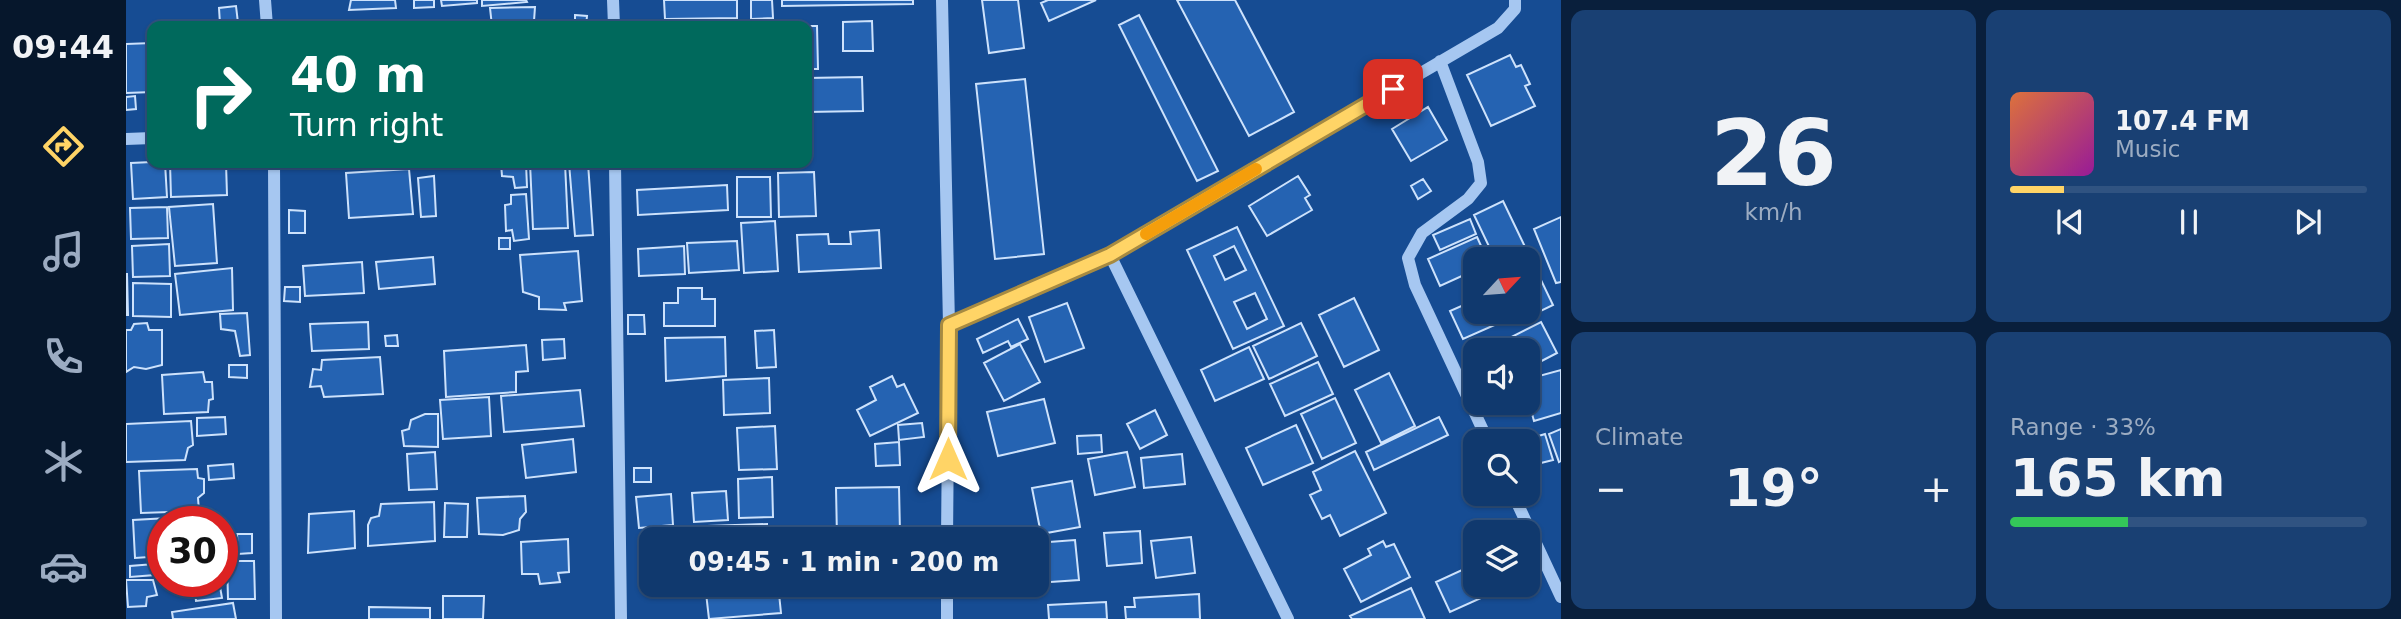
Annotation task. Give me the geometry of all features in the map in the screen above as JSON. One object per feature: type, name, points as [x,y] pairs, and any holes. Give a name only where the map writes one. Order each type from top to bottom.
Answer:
[{"type":"street","points":[[265,0],[267,21]]},
{"type":"street","points":[[613,0],[614,21]]},
{"type":"street","points":[[942,0],[949,325],[947,527]]},
{"type":"street","points":[[949,325],[1110,255],[1498,28],[1515,9],[1515,0]]},
{"type":"street","points":[[1440,61],[1478,162],[1480,183],[1468,199],[1422,233],[1408,258],[1416,285],[1482,429]]},
{"type":"street","points":[[126,139],[147,138]]},
{"type":"street","points":[[274,168],[275,619]]},
{"type":"street","points":[[615,168],[621,619]]},
{"type":"street","points":[[1110,255],[1289,619]]},
{"type":"street","points":[[1519,506],[1557,580],[1561,597]]},
{"type":"street","points":[[947,597],[947,619]]},
{"type":"building","points":[[351,0],[395,0],[396,8],[349,10]]},
{"type":"building","points":[[414,0],[434,0],[434,7],[414,8]]},
{"type":"building","points":[[441,0],[477,0],[477,3],[442,6]]},
{"type":"building","points":[[482,0],[526,0],[527,2],[482,6]]},
{"type":"building","points":[[664,0],[737,0],[737,18],[665,19]]},
{"type":"building","points":[[751,0],[772,0],[773,18],[751,19]]},
{"type":"building","points":[[782,0],[913,0],[913,4],[782,6]]},
{"type":"building","points":[[982,0],[1018,0],[1024,48],[989,53]]},
{"type":"building","points":[[1048,0],[1096,0],[1049,21],[1041,3]]},
{"type":"building","points":[[1177,0],[1235,0],[1294,112],[1249,136]]},
{"type":"building","points":[[236,6],[238,21],[220,21],[219,8]]},
{"type":"building","points":[[535,7],[534,21],[491,21],[490,8]]},
{"type":"building","points":[[575,15],[587,16],[586,21],[575,21]]},
{"type":"building","points":[[1139,15],[1218,171],[1197,181],[1119,25]]},
{"type":"building","points":[[872,21],[873,51],[843,51],[843,22]]},
{"type":"building","points":[[812,26],[817,26],[818,69],[812,69]]},
{"type":"building","points":[[147,43],[147,92],[126,93],[126,44]]},
{"type":"building","points":[[1510,55],[1516,67],[1521,65],[1530,84],[1525,86],[1535,106],[1491,126],[1467,75]]},
{"type":"building","points":[[862,77],[863,111],[812,112],[812,78]]},
{"type":"building","points":[[1025,79],[1044,254],[995,259],[976,84]]},
{"type":"building","points":[[135,96],[136,109],[126,110],[126,97]]},
{"type":"building","points":[[1428,107],[1447,140],[1411,161],[1392,129]]},
{"type":"building","points":[[147,162],[147,168],[165,168],[167,197],[133,199],[131,163]]},
{"type":"building","points":[[170,168],[226,168],[227,195],[171,197]]},
{"type":"building","points":[[501,168],[526,168],[527,187],[515,188],[513,177],[502,176]]},
{"type":"building","points":[[530,168],[565,168],[568,228],[533,229]]},
{"type":"building","points":[[569,168],[588,168],[593,235],[575,236]]},
{"type":"building","points":[[409,169],[413,214],[349,218],[346,173]]},
{"type":"building","points":[[814,172],[816,216],[779,217],[778,173]]},
{"type":"building","points":[[434,176],[436,216],[421,217],[418,178]]},
{"type":"building","points":[[1298,176],[1310,195],[1305,198],[1312,210],[1267,236],[1249,206]]},
{"type":"building","points":[[737,177],[770,177],[771,217],[737,217]]},
{"type":"building","points":[[1423,179],[1431,191],[1418,199],[1411,186]]},
{"type":"building","points":[[727,185],[728,210],[638,215],[637,190]]},
{"type":"building","points":[[526,194],[529,239],[514,241],[512,230],[506,231],[505,205],[511,204],[511,195]]},
{"type":"building","points":[[1503,201],[1525,247],[1489,247],[1474,215]]},
{"type":"building","points":[[213,204],[217,263],[175,266],[169,207]]},
{"type":"building","points":[[167,207],[168,238],[131,239],[130,208]]},
{"type":"building","points":[[289,210],[305,211],[305,233],[289,233]]},
{"type":"building","points":[[1561,217],[1561,282],[1556,283],[1534,229]]},
{"type":"building","points":[[1470,219],[1476,234],[1440,250],[1433,235]]},
{"type":"building","points":[[775,221],[778,271],[744,273],[741,223]]},
{"type":"building","points":[[1237,227],[1284,326],[1233,349],[1187,250]],"holes":[[[1234,246],[1246,270],[1225,280],[1214,256]],[[1255,293],[1267,319],[1247,329],[1234,302]]]},
{"type":"building","points":[[879,230],[881,268],[799,272],[797,235],[828,234],[829,244],[851,244],[850,232]]},
{"type":"building","points":[[1477,237],[1482,247],[1463,247],[1463,275],[1440,286],[1428,259]]},
{"type":"building","points":[[499,238],[510,238],[510,249],[499,249]]},
{"type":"building","points":[[737,241],[739,270],[689,273],[687,243]]},
{"type":"building","points":[[169,244],[170,276],[133,277],[132,246]]},
{"type":"building","points":[[684,246],[685,274],[639,276],[638,249]]},
{"type":"building","points":[[578,251],[582,301],[564,303],[566,310],[539,309],[539,297],[523,292],[520,255]]},
{"type":"building","points":[[433,257],[435,284],[379,289],[376,262]]},
{"type":"building","points":[[362,262],[364,293],[305,296],[303,266]]},
{"type":"building","points":[[232,268],[233,310],[180,315],[175,274]]},
{"type":"building","points":[[127,274],[128,315],[126,315]]},
{"type":"building","points":[[1540,278],[1553,305],[1540,311]]},
{"type":"building","points":[[133,283],[171,284],[171,317],[133,316]]},
{"type":"building","points":[[285,287],[300,287],[300,302],[284,301]]},
{"type":"building","points":[[678,288],[702,288],[702,299],[715,299],[715,326],[664,326],[664,303],[678,303]]},
{"type":"building","points":[[1354,298],[1379,350],[1344,367],[1319,315]]},
{"type":"building","points":[[1067,303],[1084,348],[1045,362],[1029,317]]},
{"type":"building","points":[[1463,305],[1463,324],[1497,324],[1463,339],[1450,311]]},
{"type":"building","points":[[247,313],[250,355],[240,356],[235,331],[221,329],[220,314]]},
{"type":"building","points":[[628,315],[644,315],[645,334],[628,334]]},
{"type":"building","points":[[1018,319],[1028,339],[1011,347],[1008,341],[983,353],[977,339]]},
{"type":"building","points":[[368,322],[369,349],[312,351],[310,324]]},
{"type":"building","points":[[147,323],[149,330],[162,330],[162,365],[146,369],[134,367],[126,372],[126,330],[131,330],[134,324]]},
{"type":"building","points":[[1301,323],[1317,356],[1269,379],[1253,346]]},
{"type":"building","points":[[1540,323],[1557,353],[1540,362],[1540,338],[1510,338]]},
{"type":"building","points":[[774,330],[776,367],[757,368],[755,331]]},
{"type":"building","points":[[397,335],[398,346],[386,346],[385,336]]},
{"type":"building","points":[[725,337],[726,376],[666,381],[665,338]]},
{"type":"building","points":[[564,339],[565,358],[543,360],[542,340]]},
{"type":"building","points":[[1020,344],[1040,382],[1004,401],[984,363]]},
{"type":"building","points":[[526,345],[528,371],[516,372],[516,392],[446,397],[444,351]]},
{"type":"building","points":[[1249,347],[1264,379],[1215,401],[1201,370]]},
{"type":"building","points":[[380,357],[383,394],[324,397],[321,386],[310,387],[313,369],[321,370],[322,360]]},
{"type":"building","points":[[1318,362],[1333,394],[1285,416],[1270,384]]},
{"type":"building","points":[[229,365],[247,365],[247,378],[229,377]]},
{"type":"building","points":[[1561,370],[1561,413],[1534,421],[1532,415],[1540,415],[1540,376]]},
{"type":"building","points":[[203,372],[205,382],[212,382],[213,399],[209,400],[208,412],[164,414],[162,375]]},
{"type":"building","points":[[1389,373],[1415,426],[1381,443],[1355,390]]},
{"type":"building","points":[[892,376],[897,387],[904,384],[918,413],[870,436],[857,410],[876,400],[870,387]]},
{"type":"building","points":[[769,378],[770,413],[724,415],[723,380]]},
{"type":"building","points":[[580,390],[584,426],[504,432],[501,396]]},
{"type":"building","points":[[489,397],[491,436],[443,439],[440,400]]},
{"type":"building","points":[[1335,398],[1356,443],[1322,459],[1301,414]]},
{"type":"building","points":[[1044,399],[1055,443],[998,456],[987,412]]},
{"type":"building","points":[[1155,410],[1167,435],[1140,449],[1127,424]]},
{"type":"building","points":[[425,414],[438,414],[438,447],[404,446],[402,431],[409,429],[411,420]]},
{"type":"building","points":[[225,417],[226,434],[197,436],[197,418]]},
{"type":"building","points":[[1439,417],[1448,435],[1374,470],[1366,452]]},
{"type":"building","points":[[191,421],[193,445],[188,448],[185,460],[126,462],[126,424]]},
{"type":"building","points":[[922,423],[924,437],[899,440],[898,425]]},
{"type":"building","points":[[1296,425],[1313,463],[1263,485],[1246,448]]},
{"type":"building","points":[[775,426],[777,469],[739,470],[737,428]]},
{"type":"building","points":[[1561,429],[1561,461],[1559,462],[1549,434]]},
{"type":"building","points":[[1545,434],[1553,460],[1540,463],[1540,436]]},
{"type":"building","points":[[1101,435],[1102,452],[1078,454],[1077,436]]},
{"type":"building","points":[[573,439],[576,472],[526,478],[522,445]]},
{"type":"building","points":[[899,442],[900,465],[876,466],[875,444]]},
{"type":"building","points":[[1355,451],[1386,513],[1340,536],[1330,515],[1322,519],[1310,495],[1321,490],[1313,472]]},
{"type":"building","points":[[435,452],[437,489],[409,490],[407,454]]},
{"type":"building","points":[[1127,452],[1135,487],[1095,495],[1088,459]]},
{"type":"building","points":[[1182,454],[1185,484],[1144,488],[1141,458]]},
{"type":"building","points":[[233,464],[234,478],[209,480],[208,466]]},
{"type":"building","points":[[634,468],[651,468],[651,482],[634,482]]},
{"type":"building","points":[[197,469],[198,478],[204,479],[204,493],[198,498],[199,506],[147,506],[147,513],[141,513],[139,471]]},
{"type":"building","points":[[772,477],[773,517],[739,518],[738,479]]},
{"type":"building","points":[[1072,481],[1080,527],[1049,533],[1049,527],[1040,527],[1032,488]]},
{"type":"building","points":[[899,487],[900,527],[837,527],[836,488]]},
{"type":"building","points":[[726,491],[728,520],[694,522],[692,493]]},
{"type":"building","points":[[671,494],[673,525],[639,528],[636,497]]},
{"type":"building","points":[[525,496],[526,512],[520,519],[519,530],[503,535],[479,534],[477,498]]},
{"type":"building","points":[[434,502],[435,541],[368,546],[368,525],[371,518],[379,516],[381,504]]},
{"type":"building","points":[[445,503],[468,504],[467,537],[444,537]]},
{"type":"building","points":[[354,511],[355,548],[308,553],[309,514]]},
{"type":"building","points":[[147,519],[147,557],[135,558],[133,520]]},
{"type":"building","points":[[767,524],[767,527],[708,526]]},
{"type":"building","points":[[1140,531],[1142,563],[1107,566],[1104,533]]},
{"type":"building","points":[[238,534],[252,534],[252,553],[238,554]]},
{"type":"building","points":[[1191,537],[1195,573],[1156,578],[1151,541]]},
{"type":"building","points":[[568,539],[569,572],[558,573],[560,582],[540,584],[538,574],[522,574],[521,542]]},
{"type":"building","points":[[1075,540],[1079,580],[1049,582],[1049,542]]},
{"type":"building","points":[[1383,541],[1386,547],[1394,544],[1410,577],[1361,602],[1344,569],[1371,555],[1368,549]]},
{"type":"building","points":[[238,561],[254,561],[255,599],[228,599],[238,597]]},
{"type":"building","points":[[147,565],[147,576],[130,577],[130,566]]},
{"type":"building","points":[[1463,570],[1463,597],[1483,597],[1450,612],[1436,582]]},
{"type":"building","points":[[126,580],[147,580],[146,606],[128,607]]},
{"type":"building","points":[[1411,588],[1425,619],[1352,619],[1350,616]]},
{"type":"building","points":[[1199,594],[1200,619],[1126,619],[1125,607],[1135,607],[1134,598]]},
{"type":"building","points":[[443,596],[484,596],[483,619],[443,619]]},
{"type":"building","points":[[196,597],[222,598],[196,601]]},
{"type":"building","points":[[706,597],[779,597],[781,613],[709,619]]},
{"type":"building","points":[[1106,602],[1107,619],[1049,619],[1048,605]]},
{"type":"building","points":[[233,603],[236,619],[173,619],[172,612]]},
{"type":"building","points":[[369,607],[430,608],[430,619],[369,619]]},
{"type":"slow traffic","points":[[1146,234],[1256,169]]},
{"type":"route","points":[[948,459],[949,325],[1110,255],[1393,89]]}]
